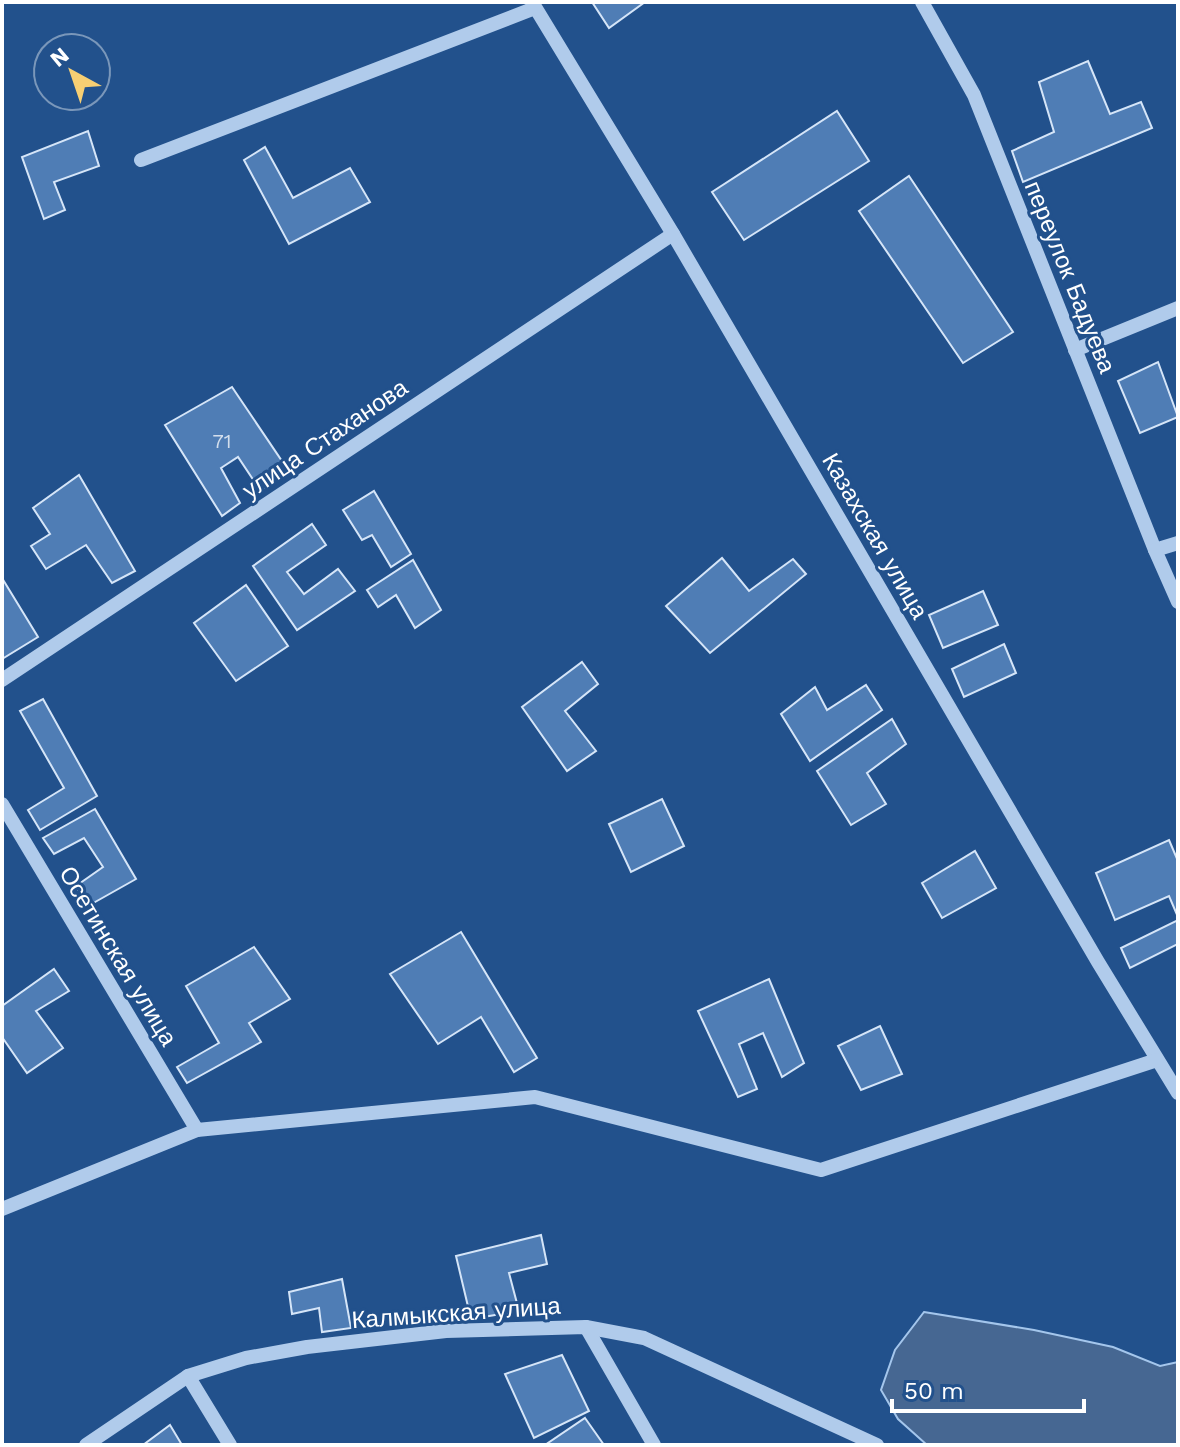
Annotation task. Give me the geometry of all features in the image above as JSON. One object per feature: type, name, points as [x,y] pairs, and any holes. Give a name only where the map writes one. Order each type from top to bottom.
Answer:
[{"type":"street","name":"переулок Бадуева","points":[[922,2],[974,95],[1178,602]]},
{"type":"street","points":[[141,160],[534,5]]},
{"type":"street","name":"Казахская улица","points":[[534,5],[673,234],[1082,935],[1178,1093]]},
{"type":"street","name":"улица Стаханова","points":[[2,680],[673,234]]},
{"type":"street","points":[[1075,350],[1178,308]]},
{"type":"street","points":[[1155,550],[1178,543]]},
{"type":"street","name":"Осетинская улица","points":[[2,804],[197,1130]]},
{"type":"street","points":[[2,1209],[197,1130],[535,1097],[821,1170],[1157,1060]]},
{"type":"street","points":[[586,1327],[654,1445]]},
{"type":"street","name":"Калмыкская улица","points":[[86,1445],[188,1376],[246,1358],[307,1347],[446,1331],[586,1327],[644,1338],[877,1445]]},
{"type":"street","points":[[188,1376],[230,1445]]},
{"type":"water","points":[[924,1312],[1113,1347],[1160,1366],[1178,1362],[1178,1445],[927,1445],[898,1419],[881,1390],[895,1350]]},
{"type":"building","points":[[592,2],[645,2],[609,28]]},
{"type":"building","points":[[1088,61],[1110,114],[1141,102],[1152,128],[1023,182],[1012,151],[1054,132],[1039,82]]},
{"type":"building","points":[[837,111],[869,161],[744,240],[712,192]]},
{"type":"building","points":[[88,131],[99,166],[54,182],[65,210],[44,219],[22,157]]},
{"type":"building","points":[[265,147],[293,198],[350,168],[370,202],[289,244],[244,160]]},
{"type":"building","points":[[909,176],[1013,332],[963,363],[859,211]]},
{"type":"building","points":[[1158,362],[1178,417],[1140,433],[1118,381]]},
{"type":"building","points":[[232,387],[290,473],[260,490],[238,457],[221,468],[240,503],[222,516],[165,425]]},
{"type":"building","points":[[79,475],[135,571],[112,583],[86,545],[46,569],[31,546],[50,534],[33,508]]},
{"type":"building","points":[[374,491],[411,554],[391,567],[372,535],[362,540],[343,510]]},
{"type":"building","points":[[312,524],[326,545],[287,572],[304,594],[338,569],[355,591],[297,630],[253,566]]},
{"type":"building","points":[[722,558],[749,591],[793,559],[806,574],[710,653],[666,606]]},
{"type":"building","points":[[413,560],[441,610],[415,628],[396,595],[378,607],[367,590]]},
{"type":"building","points":[[2,578],[38,637],[2,659]]},
{"type":"building","points":[[246,585],[288,646],[236,681],[194,623]]},
{"type":"building","points":[[983,591],[998,625],[943,648],[929,615]]},
{"type":"building","points":[[1004,644],[1016,673],[964,697],[952,669]]},
{"type":"building","points":[[582,662],[598,684],[565,711],[596,751],[567,771],[522,707]]},
{"type":"building","points":[[866,685],[882,710],[810,761],[781,714],[815,687],[827,710]]},
{"type":"building","points":[[43,699],[97,796],[40,830],[28,810],[64,788],[20,711]]},
{"type":"building","points":[[892,719],[906,744],[867,773],[886,804],[851,825],[817,771]]},
{"type":"building","points":[[662,799],[684,846],[631,872],[609,824]]},
{"type":"building","points":[[95,809],[136,879],[88,906],[76,886],[103,867],[84,838],[54,854],[43,838]]},
{"type":"building","points":[[1169,840],[1178,861],[1178,917],[1169,896],[1115,920],[1096,873]]},
{"type":"building","points":[[975,851],[996,888],[942,918],[922,883]]},
{"type":"building","points":[[1178,920],[1178,944],[1130,968],[1121,948]]},
{"type":"building","points":[[461,932],[537,1058],[514,1072],[481,1017],[438,1044],[390,974]]},
{"type":"building","points":[[254,947],[290,999],[249,1023],[261,1042],[187,1083],[177,1067],[219,1043],[186,986]]},
{"type":"building","points":[[54,969],[69,991],[36,1011],[63,1048],[27,1073],[2,1037],[2,1006]]},
{"type":"building","points":[[769,979],[804,1063],[782,1077],[763,1033],[739,1044],[757,1089],[738,1097],[698,1011]]},
{"type":"building","points":[[880,1026],[902,1074],[861,1090],[838,1046]]},
{"type":"building","points":[[541,1235],[547,1264],[509,1273],[519,1311],[471,1319],[456,1256]]},
{"type":"building","points":[[342,1279],[351,1328],[322,1332],[319,1308],[292,1314],[289,1292]]},
{"type":"building","points":[[562,1355],[589,1411],[534,1438],[505,1374]]},
{"type":"building","points":[[585,1418],[604,1445],[545,1445]]},
{"type":"building","points":[[170,1425],[182,1445],[143,1445]]}]
